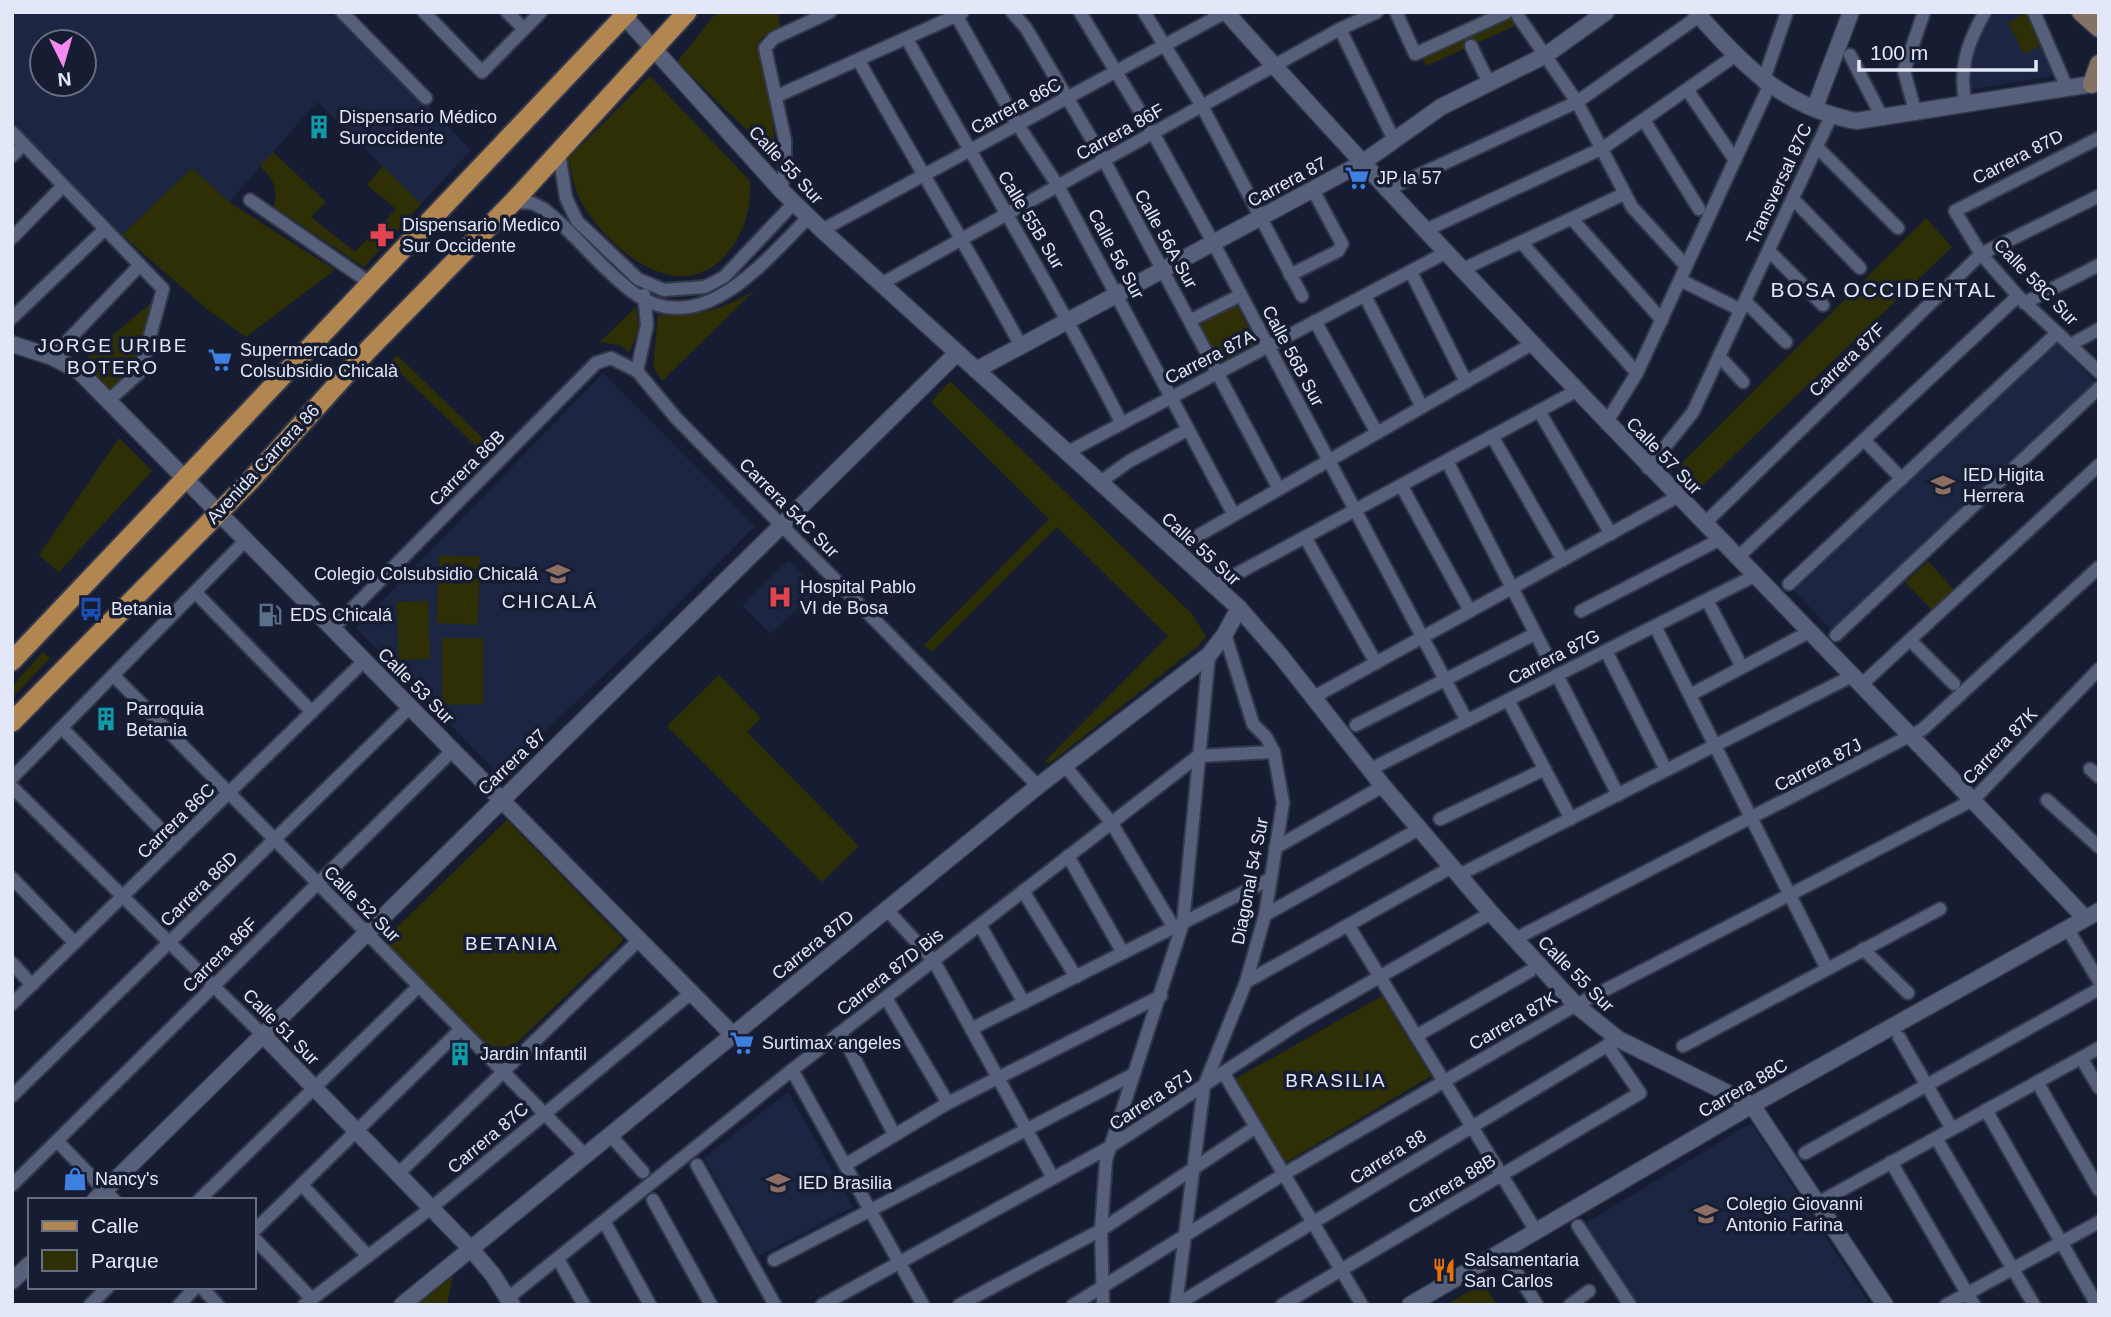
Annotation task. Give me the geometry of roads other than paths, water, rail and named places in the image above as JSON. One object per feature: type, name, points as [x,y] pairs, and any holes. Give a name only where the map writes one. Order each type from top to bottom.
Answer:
[{"type":"main road","name":"Avenida Carrera 86","points":[[12,722],[218,514],[368,350],[559,153],[687,12]]},
{"type":"main road","points":[[2081,12],[2098,30]]},
{"type":"main road","points":[[12,661],[624,13]]},
{"type":"main road","points":[[2096,83],[2099,64]]},
{"type":"street","points":[[342,12],[426,98]]},
{"type":"street","points":[[424,12],[482,72],[541,12]]},
{"type":"street","points":[[507,12],[524,29]]},
{"type":"street","points":[[781,190],[785,170],[785,140],[765,53],[767,44],[830,12]]},
{"type":"street","name":"Calle 56A Sur","points":[[1012,12],[1026,28],[1104,160],[1279,489]]},
{"type":"street","name":"Calle 56B Sur","points":[[1080,12],[1153,133],[1214,244],[1467,721]]},
{"type":"street","points":[[1144,12],[1202,106],[1301,296]]},
{"type":"street","name":"Carrera 86C","points":[[822,230],[1226,12]]},
{"type":"street","name":"Calle 57 Sur","points":[[1226,12],[1386,190],[1648,468],[1973,800],[2092,914]]},
{"type":"street","name":"Carrera 86F","points":[[881,284],[1340,29],[1377,12]]},
{"type":"street","points":[[1396,12],[1415,54],[1512,14],[1546,55],[1577,102],[1632,208],[1686,267]]},
{"type":"street","name":"Carrera 87","points":[[976,370],[1362,163],[1441,107],[1546,55],[1606,12]]},
{"type":"street","points":[[1606,423],[1637,373],[1735,160],[1766,84],[1785,17],[1774,12]]},
{"type":"street","points":[[1815,107],[1851,12]]},
{"type":"street","points":[[1916,114],[1903,71],[1924,12]]},
{"type":"street","points":[[2034,12],[2067,88]]},
{"type":"street","name":"Calle 55 Sur","points":[[624,13],[654,50],[794,203],[1239,608],[1369,770],[1491,913],[1613,1042],[1752,1105]]},
{"type":"street","points":[[1966,105],[1961,68],[1985,13]]},
{"type":"street","points":[[777,96],[960,14]]},
{"type":"street","name":"Calle 56 Sur","points":[[960,14],[1018,125],[1058,186],[1186,430],[1234,515]]},
{"type":"street","points":[[1386,190],[1577,102],[1697,14],[1766,84],[1832,114]]},
{"type":"street","points":[[1340,29],[1394,140]]},
{"type":"street","name":"Calle 55B Sur","points":[[907,39],[969,151],[1009,213],[1121,422]]},
{"type":"street","points":[[1471,46],[1489,83]]},
{"type":"street","points":[[1424,231],[1603,148],[1736,55]]},
{"type":"street","points":[[1850,55],[1883,119]]},
{"type":"street","points":[[859,61],[922,176],[963,238],[1021,346]]},
{"type":"street","name":"Transversal 87C","points":[[1648,468],[1688,422],[1832,114],[1856,121],[1883,119],[2096,83]]},
{"type":"street","points":[[1688,91],[1735,160]]},
{"type":"street","points":[[1644,120],[1699,209]]},
{"type":"street","points":[[12,132],[163,289],[140,372],[108,401]]},
{"type":"street","name":"Carrera 87D","points":[[1955,211],[2099,138]]},
{"type":"street","points":[[12,156],[24,144]]},
{"type":"street","points":[[1817,147],[1898,228]]},
{"type":"street","points":[[559,153],[562,184],[571,211],[638,279],[664,290],[683,291],[705,287],[724,277],[794,203]]},
{"type":"street","points":[[12,238],[63,186]]},
{"type":"street","points":[[1290,275],[1338,251],[1342,244],[1313,190]]},
{"type":"street","points":[[1461,270],[1625,194]]},
{"type":"street","name":"Carrera 87F","points":[[1704,524],[1981,254],[2099,196]]},
{"type":"street","points":[[250,200],[370,283]]},
{"type":"street","points":[[1794,200],[1860,268]]},
{"type":"street","points":[[513,202],[532,204],[544,209],[628,288],[645,301],[666,307],[683,307],[715,300],[741,283],[809,217]]},
{"type":"street","name":"Calle 58C Sur","points":[[1955,211],[1981,254],[2021,300],[2099,372]]},
{"type":"street","points":[[1572,219],[1662,320]]},
{"type":"street","points":[[12,318],[105,229]]},
{"type":"street","points":[[1521,242],[1637,373]]},
{"type":"street","points":[[1769,251],[1823,305]]},
{"type":"street","name":"Carrera 87A","points":[[1066,453],[1446,253]]},
{"type":"street","points":[[52,357],[140,265]]},
{"type":"street","points":[[1737,558],[2021,300],[2099,265]]},
{"type":"street","points":[[1411,272],[1466,382]]},
{"type":"street","points":[[637,371],[647,325],[645,301],[638,279]]},
{"type":"street","points":[[1680,279],[1743,305],[1786,342]]},
{"type":"street","points":[[1191,320],[1241,295]]},
{"type":"street","points":[[1365,296],[1422,407]]},
{"type":"street","points":[[1315,321],[1377,433]]},
{"type":"street","points":[[2070,345],[2099,329]]},
{"type":"street","points":[[1789,584],[2057,333]]},
{"type":"street","name":"Calle 53 Sur","points":[[12,344],[69,365],[108,401],[734,1036]]},
{"type":"street","points":[[1173,550],[1532,344]]},
{"type":"street","name":"Carrera 87","points":[[105,1197],[263,1035],[957,353]]},
{"type":"street","points":[[1719,356],[1743,382]]},
{"type":"street","name":"Carrera 86B","points":[[332,629],[596,363],[611,358],[637,371]]},
{"type":"street","name":"Carrera 54C Sur","points":[[637,371],[676,418],[1038,786]]},
{"type":"street","points":[[1836,635],[2099,388]]},
{"type":"street","points":[[1214,586],[1576,391]]},
{"type":"street","points":[[1539,411],[1611,534]]},
{"type":"street","points":[[1099,483],[1128,462],[1186,430]]},
{"type":"street","points":[[1492,436],[1563,560]]},
{"type":"street","points":[[1864,440],[1902,479]]},
{"type":"street","points":[[1447,461],[1546,654]]},
{"type":"street","points":[[1246,982],[1455,871],[1571,819],[1715,745],[1856,680],[1910,639],[2099,465]]},
{"type":"street","points":[[1401,485],[1470,611]]},
{"type":"street","points":[[1312,698],[1677,497]]},
{"type":"street","points":[[1305,537],[1376,663]]},
{"type":"street","points":[[1581,611],[1719,540]]},
{"type":"street","points":[[12,778],[245,541]]},
{"type":"street","name":"Carrera 87J","points":[[1515,939],[1933,723],[2099,567]]},
{"type":"street","name":"Carrera 87G","points":[[1369,770],[1754,576]]},
{"type":"street","points":[[194,592],[312,712]]},
{"type":"street","points":[[1707,600],[1742,667]]},
{"type":"street","name":"Carrera 87D","points":[[402,1305],[1038,786],[1209,655],[1225,634],[1239,608]]},
{"type":"street","points":[[1655,626],[1827,969]]},
{"type":"street","points":[[1690,695],[1809,632]]},
{"type":"street","name":"Diagonal 54 Sur","points":[[1176,1305],[1182,1238],[1205,1086],[1246,982],[1265,915],[1283,803],[1275,752],[1266,737],[1253,724],[1225,634]]},
{"type":"street","points":[[1356,724],[1535,634]]},
{"type":"street","points":[[1910,639],[1954,684]]},
{"type":"street","points":[[1605,651],[1666,770]]},
{"type":"street","points":[[1103,1305],[1100,1290],[1101,1230],[1108,1148],[1161,996],[1179,925],[1209,655]]},
{"type":"street","name":"Carrera 86C","points":[[12,1004],[363,661]]},
{"type":"street","name":"Carrera 87K","points":[[1073,1305],[1284,1174],[1576,1005],[1973,800],[2099,669]]},
{"type":"street","name":"Calle 52 Sur","points":[[113,675],[586,1156]]},
{"type":"street","points":[[1557,676],[1618,795]]},
{"type":"street","points":[[1508,700],[1571,819]]},
{"type":"street","name":"Carrera 86D","points":[[12,1096],[409,708]]},
{"type":"street","points":[[62,728],[176,845]]},
{"type":"street","name":"Carrera 86F","points":[[12,1185],[452,751]]},
{"type":"street","points":[[1198,756],[1275,752]]},
{"type":"street","name":"Carrera 87D Bis","points":[[510,1301],[604,1221],[792,1070],[1198,756]]},
{"type":"street","points":[[1065,766],[1111,822],[1179,925]]},
{"type":"street","points":[[1440,819],[1545,769]]},
{"type":"street","points":[[1275,848],[1383,786]]},
{"type":"street","name":"Calle 51 Sur","points":[[12,787],[263,1035],[472,1250],[510,1301]]},
{"type":"street","points":[[2047,800],[2099,847]]},
{"type":"street","points":[[1265,915],[1419,829]]},
{"type":"street","points":[[1068,856],[1123,953]]},
{"type":"street","points":[[12,878],[75,943]]},
{"type":"street","points":[[971,1030],[1270,880]]},
{"type":"street","points":[[1023,891],[1076,977]]},
{"type":"street","points":[[1683,1045],[1940,909]]},
{"type":"street","points":[[887,910],[934,961],[1053,1178]]},
{"type":"street","name":"Carrera 87J","points":[[822,1305],[1108,1148],[1299,1023],[1491,913]]},
{"type":"street","name":"Carrera 88C","points":[[1410,1305],[1752,1105],[2092,914]]},
{"type":"street","points":[[980,925],[1024,1003]]},
{"type":"street","points":[[1349,925],[1536,1231]]},
{"type":"street","points":[[2067,928],[2099,981]]},
{"type":"street","points":[[398,1174],[639,940]]},
{"type":"street","points":[[1863,950],[1908,993]]},
{"type":"street","points":[[12,963],[32,985]]},
{"type":"street","points":[[1416,1036],[1530,971]]},
{"type":"street","points":[[201,1198],[419,986]]},
{"type":"street","points":[[1805,1153],[2099,989]]},
{"type":"street","name":"Carrera 87C","points":[[308,1302],[431,1208],[691,993]]},
{"type":"street","points":[[845,1165],[948,1103],[1161,996]]},
{"type":"street","points":[[886,998],[948,1103]]},
{"type":"street","points":[[256,1229],[461,1029]]},
{"type":"street","points":[[841,1033],[894,1134]]},
{"type":"street","points":[[1899,1037],[1952,1129]]},
{"type":"street","name":"Carrera 88B","points":[[1282,1305],[1640,1093],[1613,1042]]},
{"type":"street","name":"Carrera 88","points":[[1176,1305],[1613,1042]]},
{"type":"street","points":[[1818,1203],[2099,1048]]},
{"type":"street","points":[[2081,1058],[2099,1088]]},
{"type":"street","points":[[792,1070],[923,1305]]},
{"type":"street","points":[[1223,1072],[1362,1305]]},
{"type":"street","points":[[774,1260],[1133,1074]]},
{"type":"street","points":[[2037,1082],[2099,1190]]},
{"type":"street","points":[[1752,1105],[1885,1305]]},
{"type":"street","points":[[1986,1110],[2097,1305]]},
{"type":"street","points":[[959,1305],[1101,1230],[1256,1126]]},
{"type":"street","points":[[611,1136],[642,1172]]},
{"type":"street","points":[[1936,1138],[2034,1305]]},
{"type":"street","points":[[57,1141],[105,1197]]},
{"type":"street","points":[[1891,1162],[1970,1299]]},
{"type":"street","points":[[697,1165],[775,1305]]},
{"type":"street","points":[[302,1185],[368,1256]]},
{"type":"street","points":[[653,1200],[711,1305]]},
{"type":"street","points":[[604,1221],[650,1305]]},
{"type":"street","points":[[1946,1305],[1970,1299],[2012,1269],[2099,1222]]},
{"type":"street","points":[[1578,1226],[1630,1305]]},
{"type":"street","points":[[256,1240],[308,1302]]},
{"type":"street","points":[[1503,1251],[1538,1305]]},
{"type":"street","points":[[558,1259],[584,1305]]},
{"type":"street","points":[[12,1281],[28,1266]]},
{"type":"street","points":[[90,1305],[106,1289]]},
{"type":"street","points":[[179,1305],[197,1289]]},
{"type":"street","points":[[201,1289],[218,1305]]},
{"type":"street","points":[[1570,1305],[1589,1292]]},
{"type":"place","name":"Dispensario Médico Suroccidente","points":[[319,127]]},
{"type":"place","name":"JP la 57","points":[[1357,178]]},
{"type":"place","name":"Dispensario Medico Sur Occidente","points":[[382,235]]},
{"type":"place","name":"Supermercado Colsubsidio Chicalà","points":[[220,360]]},
{"type":"place","name":"IED Higita Herrera","points":[[1943,485]]},
{"type":"place","name":"Colegio Colsubsidio Chicalá","points":[[558,574]]},
{"type":"place","name":"Hospital Pablo VI de Bosa","points":[[780,597]]},
{"type":"place","name":"Betania","points":[[91,609]]},
{"type":"place","name":"EDS Chicalá","points":[[270,615]]},
{"type":"place","name":"Parroquia Betania","points":[[106,719]]},
{"type":"place","name":"Surtimax angeles","points":[[742,1043]]},
{"type":"place","name":"Jardin Infantil","points":[[460,1054]]},
{"type":"place","name":"Nancy's","points":[[75,1179]]},
{"type":"place","name":"IED Brasilia","points":[[778,1183]]},
{"type":"place","name":"Colegio Giovanni Antonio Farina","points":[[1706,1214]]},
{"type":"place","name":"Salsamentaria San Carlos","points":[[1444,1270]]},
{"type":"district","name":"BOSA OCCIDENTAL","points":[[1884,289]]},
{"type":"district","name":"JORGE URIBE BOTERO","points":[[113,356]]},
{"type":"district","name":"CHICALÁ","points":[[550,601]]},
{"type":"district","name":"BETANIA","points":[[512,943]]},
{"type":"district","name":"BRASILIA","points":[[1336,1080]]}]
